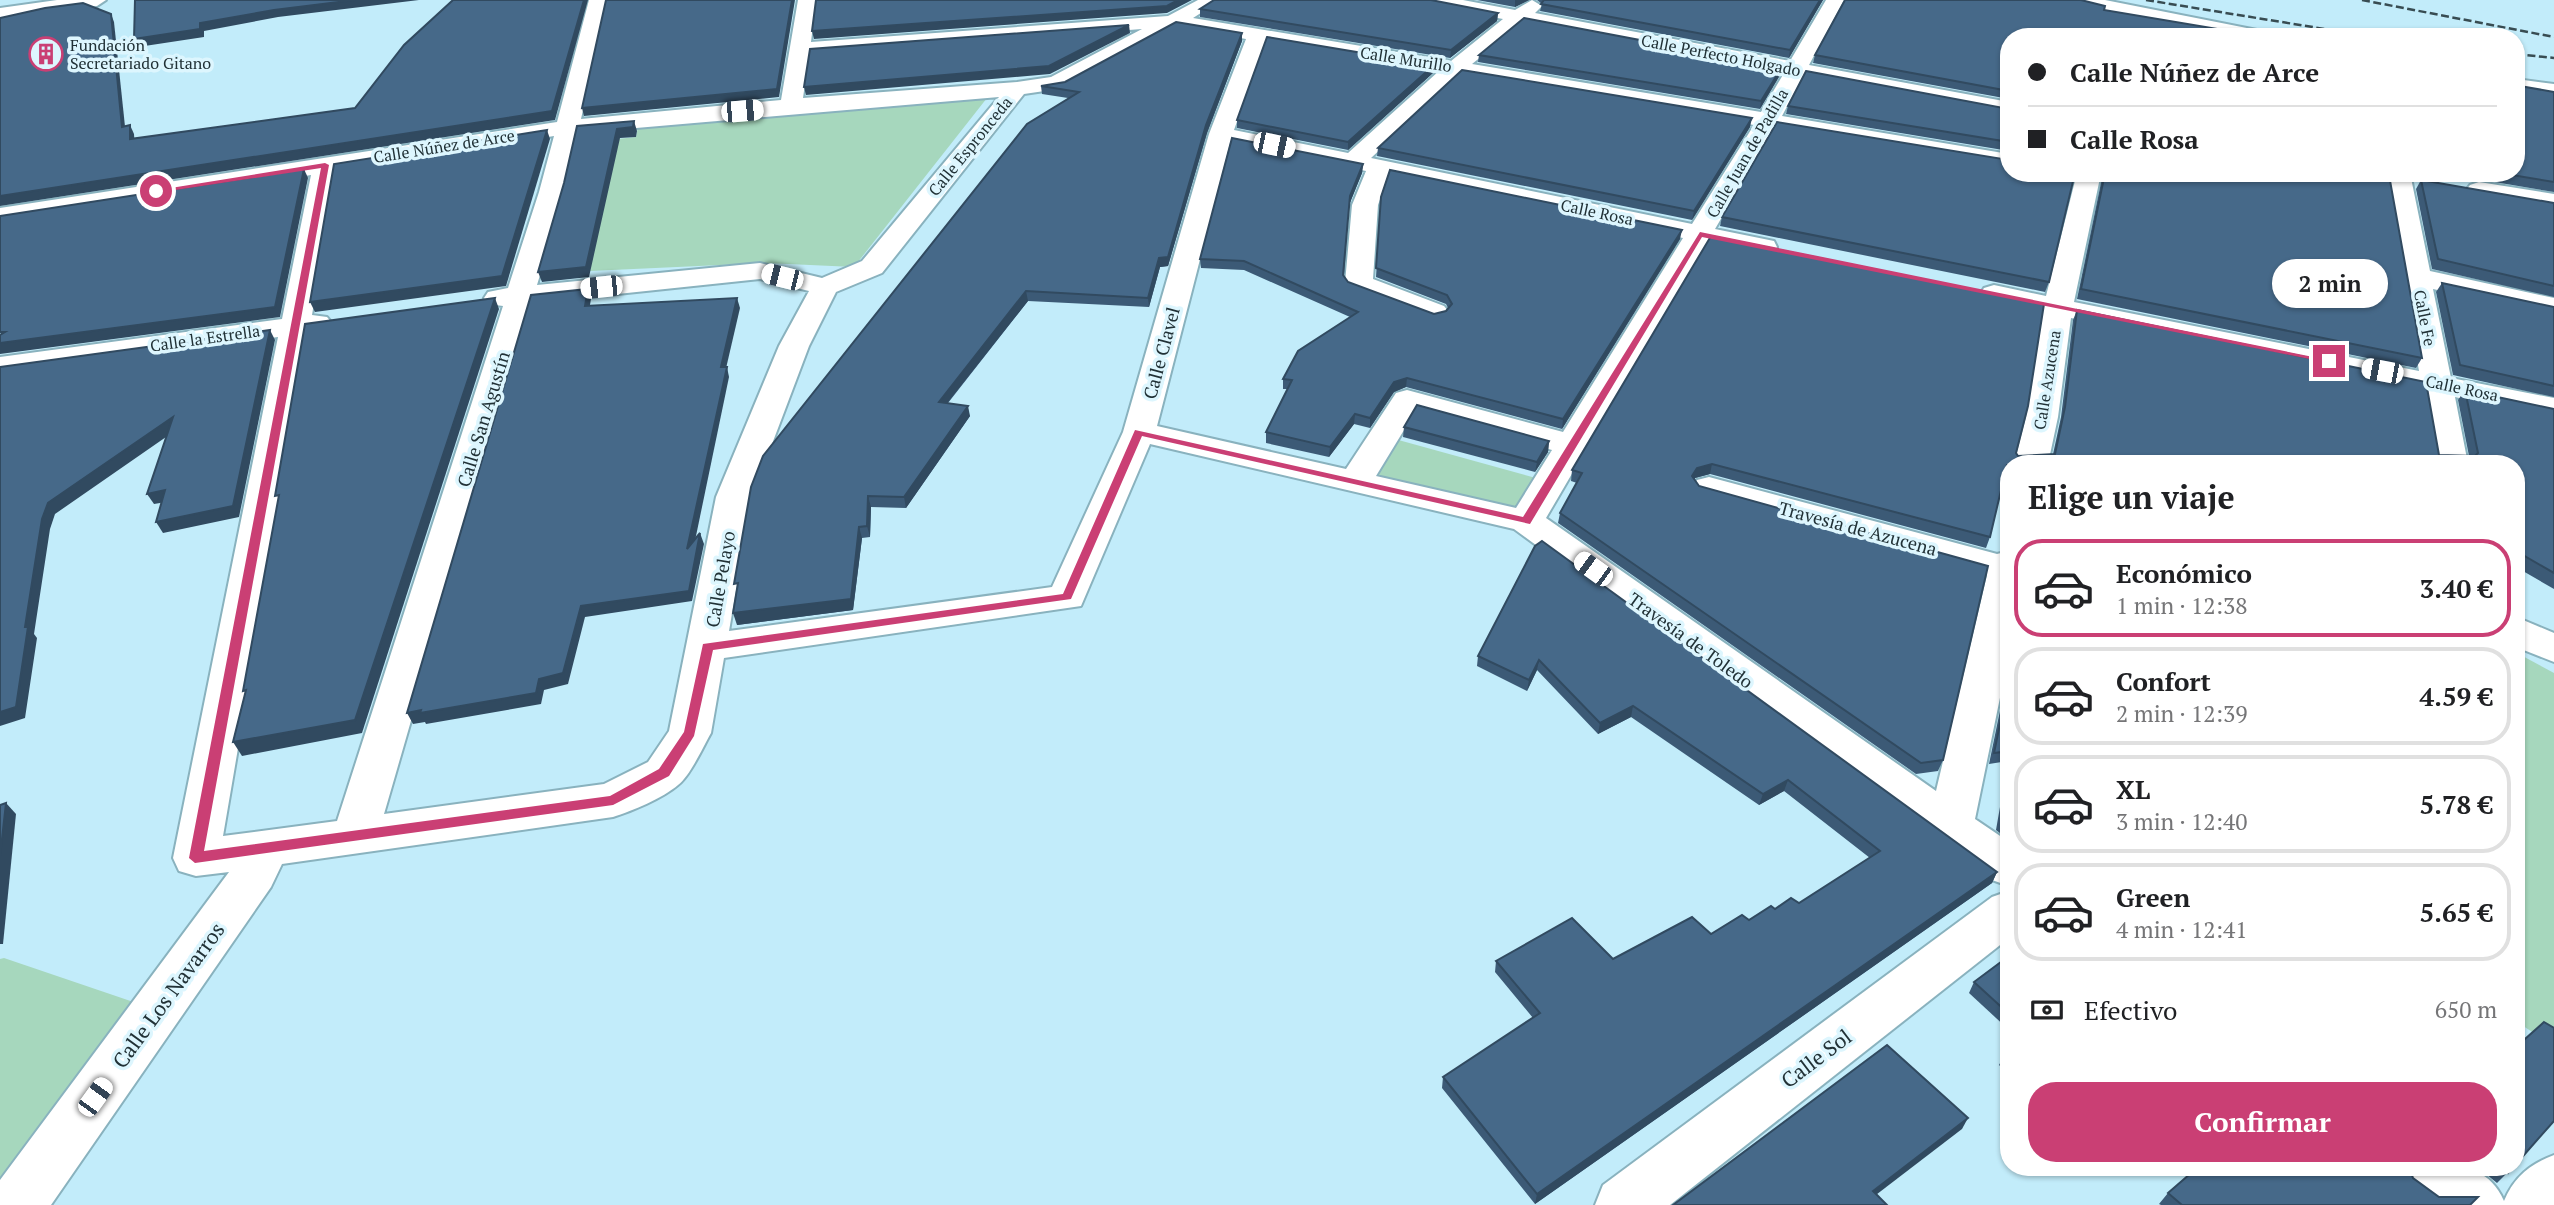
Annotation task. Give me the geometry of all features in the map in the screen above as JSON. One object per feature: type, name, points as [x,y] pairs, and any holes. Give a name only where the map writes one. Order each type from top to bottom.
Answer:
[{"type":"main road","points":[[0,14],[97,0]]},
{"type":"main road","name":"Calle San Agustín","points":[[355,835],[522,295],[568,127],[598,0]]},
{"type":"main road","points":[[791,106],[807,0]]},
{"type":"main road","name":"Calle Espronceda","points":[[825,287],[872,267],[1017,89],[1057,83],[1212,0]]},
{"type":"main road","name":"Calle Perfecto Holgado","points":[[1433,0],[2000,107]]},
{"type":"main road","points":[[1354,161],[1456,67],[1539,0]]},
{"type":"main road","name":"Calle Juan de Padilla","points":[[1526,521],[1768,120],[1835,0]]},
{"type":"main road","points":[[2076,0],[2121,18],[2195,28]]},
{"type":"main road","name":"Calle Murillo","points":[[800,49],[1176,21],[2000,159]]},
{"type":"main road","name":"Calle Clavel","points":[[708,646],[1067,597],[1139,432],[1221,134],[1257,36]]},
{"type":"main road","points":[[2525,86],[2554,91]]},
{"type":"main road","name":"Calle Núñez de Arce","points":[[0,216],[568,127],[791,106],[1017,89]]},
{"type":"main road","name":"Calle Rosa","points":[[1221,134],[1793,253]]},
{"type":"main road","points":[[295,326],[325,165]]},
{"type":"main road","points":[[1382,167],[1372,177],[1366,201],[1359,283],[1434,312]]},
{"type":"main road","name":"Calle Azucena","points":[[2033,455],[2084,182]]},
{"type":"main road","name":"Calle Fe","points":[[2400,182],[2449,455]]},
{"type":"main road","points":[[2450,186],[2554,202]]},
{"type":"main road","points":[[468,302],[760,271],[825,287]]},
{"type":"main road","points":[[2417,277],[2554,307]]},
{"type":"main road","name":"Calle Pelayo","points":[[295,326],[195,858],[613,800],[664,772],[690,733],[734,497],[794,346],[825,287]]},
{"type":"main road","name":"Calle Rosa","points":[[1965,288],[2437,382],[2554,408]]},
{"type":"main road","name":"Calle la Estrella","points":[[0,366],[348,319]]},
{"type":"main road","points":[[1355,482],[1407,400],[1572,445]]},
{"type":"main road","name":"Travesía de Toledo","points":[[1139,432],[1526,521],[2000,860]]},
{"type":"main road","name":"Travesía de Azucena","points":[[1709,487],[2000,564]]},
{"type":"main road","points":[[1951,825],[2000,602]]},
{"type":"main road","points":[[2525,634],[2554,649]]},
{"type":"main road","name":"Calle Los Navarros","points":[[17,1205],[254,874],[264,850]]},
{"type":"main road","name":"Calle Sol","points":[[1623,1205],[2000,918]]},
{"type":"main road","points":[[2436,1176],[2476,1205]]},
{"type":"main road","points":[[2531,1205],[2554,1182]]},
{"type":"green space","points":[[987,98],[854,267],[766,263],[590,271],[608,140],[636,137],[638,127]]},
{"type":"green space","points":[[1384,436],[1550,482],[1526,521],[1355,482]]},
{"type":"green space","points":[[2525,657],[2554,673],[2554,1046],[2525,1027]]},
{"type":"green space","points":[[4,958],[157,1010],[0,1205],[0,959]]},
{"type":"building","points":[[135,0],[355,0],[200,23],[200,29],[134,39]]},
{"type":"building","points":[[453,0],[584,0],[552,111],[0,196],[0,18],[83,3],[111,14],[122,127],[130,125],[130,139],[355,108],[404,45]]},
{"type":"building","points":[[606,0],[792,0],[777,89],[582,108]]},
{"type":"building","points":[[816,0],[1178,0],[1167,6],[812,31]]},
{"type":"building","points":[[1214,0],[1431,0],[1498,13],[1451,50],[1200,9]]},
{"type":"building","points":[[1544,0],[1820,0],[1790,50],[1541,4]]},
{"type":"building","points":[[1845,0],[2081,0],[2105,6],[2104,10],[2211,28],[2000,28],[2000,89],[1815,55]]},
{"type":"building","points":[[1524,18],[1782,67],[1761,101],[1479,55]]},
{"type":"building","points":[[1176,22],[1242,33],[1206,125],[1168,257],[1159,258],[1148,298],[1026,291],[939,402],[968,406],[904,497],[868,496],[867,526],[859,527],[851,599],[733,613],[738,583],[734,584],[751,487],[763,456],[1027,124],[1079,92],[1041,86],[1065,82]]},
{"type":"building","points":[[1129,25],[1049,66],[804,87],[810,49]]},
{"type":"building","points":[[1267,37],[1434,65],[1348,142],[1237,120]]},
{"type":"building","points":[[1462,70],[1752,118],[1694,211],[1378,148]]},
{"type":"building","points":[[1806,71],[2000,107],[2000,141],[1788,106]]},
{"type":"building","points":[[2525,87],[2554,92],[2554,182],[2525,177]]},
{"type":"building","points":[[634,121],[633,127],[617,129],[586,267],[538,272],[564,183],[577,126]]},
{"type":"building","points":[[1777,122],[2000,159],[2000,182],[2073,182],[2049,282],[1722,217]]},
{"type":"building","points":[[547,130],[502,276],[310,302],[334,164]]},
{"type":"building","points":[[1232,138],[1363,164],[1350,196],[1343,275],[1348,282],[1434,314],[1446,311],[1452,304],[1447,295],[1376,268],[1381,197],[1390,170],[1682,230],[1563,419],[1407,378],[1394,382],[1370,418],[1355,414],[1330,447],[1266,432],[1292,380],[1283,379],[1298,351],[1358,312],[1244,261],[1200,259]]},
{"type":"building","points":[[304,169],[275,307],[0,343],[0,335],[5,332],[0,332],[0,216]]},
{"type":"building","points":[[2103,182],[2390,182],[2422,358],[2081,289]]},
{"type":"building","points":[[2421,182],[2554,203],[2554,286],[2438,259]]},
{"type":"building","points":[[1711,236],[2044,304],[2017,455],[2000,455],[2000,495],[1990,537],[1712,464],[1697,468],[1692,476],[1699,486],[1988,566],[1943,760],[1921,763],[1560,513],[1582,473],[1572,470]]},
{"type":"building","points":[[2442,283],[2554,307],[2554,386],[2460,365]]},
{"type":"building","points":[[588,289],[585,306],[737,298],[721,367],[727,367],[687,549],[700,533],[689,591],[581,606],[563,673],[539,679],[536,693],[407,713],[531,295]]},
{"type":"building","points":[[495,298],[355,720],[233,742],[246,690],[243,691],[279,495],[275,496],[305,324]]},
{"type":"building","points":[[2077,310],[2426,382],[2439,455],[2036,455],[2055,454],[2065,407]]},
{"type":"building","points":[[270,330],[233,506],[156,522],[165,490],[147,494],[173,417],[48,503],[42,519],[25,627],[28,627],[16,707],[0,712],[0,367]]},
{"type":"building","points":[[2465,390],[2554,409],[2554,573],[2525,556],[2525,455],[2476,455],[2478,453]]},
{"type":"building","points":[[1417,405],[1549,441],[1537,462],[1404,427]]},
{"type":"building","points":[[1542,541],[1997,872],[1537,1194],[1443,1077],[1540,1013],[1496,961],[1572,918],[1613,959],[1692,917],[1711,934],[1742,915],[1749,920],[1771,906],[1775,909],[1791,898],[1799,903],[1880,851],[1788,780],[1763,794],[1633,706],[1600,723],[1539,660],[1529,680],[1478,656],[1535,546]]},
{"type":"building","points":[[2000,724],[2000,752],[1994,753]]},
{"type":"building","points":[[6,803],[0,857],[0,805]]},
{"type":"building","points":[[2000,963],[2000,1006],[1974,982]]},
{"type":"building","points":[[2544,1022],[2554,1028],[2554,1121],[2525,1154],[2525,1039]]},
{"type":"building","points":[[1887,1045],[1968,1118],[1873,1191],[1887,1205],[1673,1205]]},
{"type":"building","points":[[2188,1176],[2412,1176],[2439,1197],[2478,1197],[2470,1205],[2182,1205],[2168,1193]]},
{"type":"railway","points":[[2146,0],[2319,28]]},
{"type":"railway","points":[[2362,0],[2507,28]]},
{"type":"railway","points":[[2525,31],[2554,37]]},
{"type":"railway","points":[[2525,55],[2554,58]]},
{"type":"place","name":"Fundación Secretariado Gitano","points":[[46,54]]},
{"type":"route","points":[[156,191],[325,165],[195,858],[613,800],[664,772],[690,733],[708,646],[1067,597],[1139,432],[1526,521],[1700,234],[2329,361]]}]
